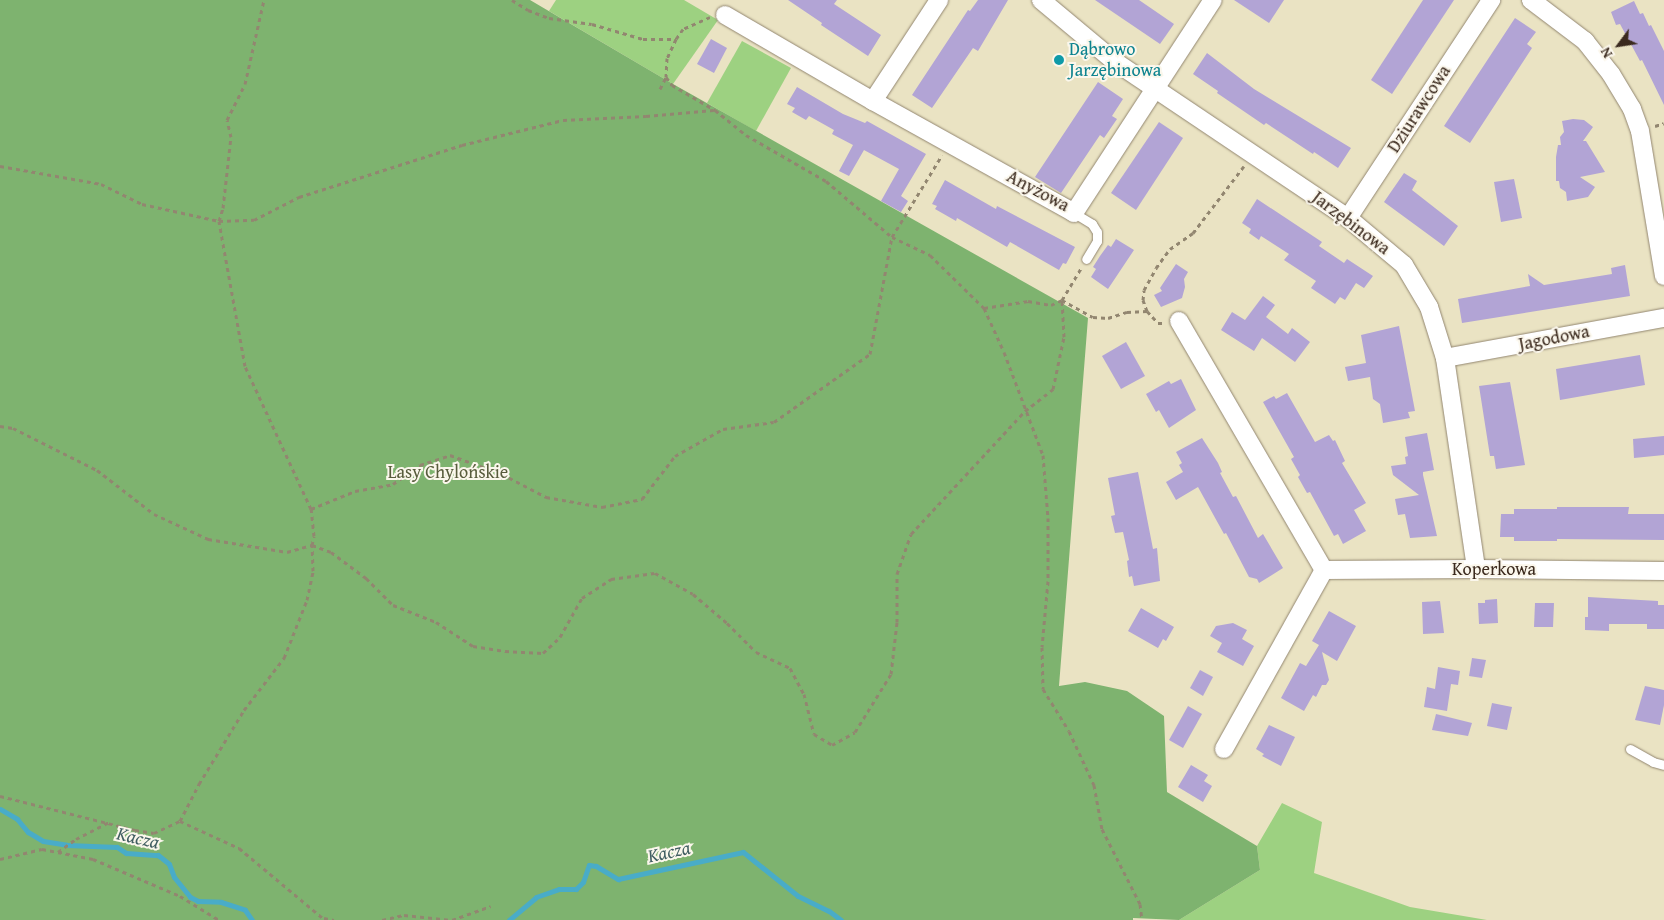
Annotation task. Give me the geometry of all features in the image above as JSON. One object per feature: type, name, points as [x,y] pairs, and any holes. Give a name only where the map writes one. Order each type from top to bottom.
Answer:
[{"type":"street","points":[[873,101],[939,0]]},
{"type":"street","name":"Jarzębinowa","points":[[1041,0],[1114,61],[1348,218],[1392,253],[1412,277],[1429,307],[1445,358],[1476,569]]},
{"type":"street","name":"Anyżowa","points":[[725,15],[873,101],[1074,213],[1213,0]]},
{"type":"street","name":"Dziurawcowa","points":[[1348,218],[1490,0]]},
{"type":"street","points":[[1531,0],[1585,41],[1611,74],[1632,109],[1642,140],[1664,276]]},
{"type":"street","name":"Jagodowa","points":[[1445,358],[1664,318]]},
{"type":"street","points":[[1178,321],[1324,570],[1224,749]]},
{"type":"street","name":"Koperkowa","points":[[1324,570],[1664,571]]},
{"type":"lane","points":[[1074,213],[1092,224],[1097,232],[1097,241],[1086,259]]},
{"type":"lane","points":[[1630,749],[1653,762],[1664,765]]},
{"type":"path","points":[[0,796],[154,833],[180,821],[199,784],[244,710],[284,658],[306,600],[313,571],[312,545],[314,536],[311,509],[245,366],[219,221],[223,208],[231,138],[227,120],[245,84],[264,0]]},
{"type":"path","points":[[512,0],[528,10],[549,18],[592,24],[643,39],[676,39]]},
{"type":"path","points":[[660,88],[666,77],[667,58],[676,39],[683,30],[706,18],[725,15]]},
{"type":"path","points":[[666,77],[672,85],[715,110],[746,135],[826,181],[892,236],[930,255],[984,308],[1004,352],[1042,456],[1048,518],[1048,582],[1042,647],[1043,689],[1069,731],[1094,785],[1102,829],[1140,904],[1142,920]]},
{"type":"path","points":[[0,166],[101,184],[142,204],[219,221],[254,220],[308,194],[462,146],[564,120],[715,110]]},
{"type":"path","points":[[311,509],[355,491],[393,484],[420,465],[450,455],[502,474],[546,497],[602,507],[642,499],[675,456],[723,429],[774,422],[870,354],[892,236],[949,143]]},
{"type":"path","points":[[1062,300],[1093,318],[1108,318],[1127,312],[1147,312],[1143,300],[1144,290],[1156,268],[1170,249],[1194,233],[1255,155]]},
{"type":"path","points":[[0,426],[12,428],[97,470],[154,514],[208,539],[287,552],[312,545],[331,552],[366,578],[393,605],[436,622],[473,646],[505,651],[543,653],[560,637],[582,598],[611,580],[655,573],[693,594],[727,623],[756,652],[790,668],[804,694],[814,734],[832,745],[855,732],[891,674],[897,622],[897,574],[911,534],[1025,411],[1053,389],[1064,337],[1062,300],[1086,259]]},
{"type":"path","points":[[984,308],[1028,301],[1051,304],[1062,300]]},
{"type":"path","points":[[180,821],[239,848],[324,919],[334,920]]},
{"type":"path","points":[[58,852],[76,839],[109,822]]},
{"type":"path","points":[[0,859],[42,849],[93,859],[180,896],[218,920]]},
{"type":"path","points":[[382,920],[404,915],[452,920],[491,906]]},
{"type":"green space","name":"Lasy Chylońskie","points":[[0,0],[530,0],[673,84],[1088,318],[1059,686],[1085,682],[1127,691],[1164,716],[1167,792],[1257,846],[1260,870],[1179,920],[1133,918],[1133,920],[0,920]]},
{"type":"green space","points":[[556,0],[684,0],[718,20],[673,84],[549,11]]},
{"type":"green space","points":[[742,41],[791,68],[756,131],[707,103]]},
{"type":"green space","points":[[1282,803],[1322,822],[1314,873],[1410,907],[1487,920],[1179,920],[1260,870],[1257,846]]},
{"type":"building","points":[[788,0],[837,0],[834,4],[881,35],[868,56],[821,25],[822,23]]},
{"type":"building","points":[[978,0],[1008,0],[978,51],[973,48],[932,108],[912,95],[968,10],[970,11]]},
{"type":"building","points":[[1095,0],[1139,0],[1174,24],[1160,44]]},
{"type":"building","points":[[1234,0],[1284,0],[1269,23]]},
{"type":"building","points":[[1423,0],[1454,0],[1392,94],[1371,80]]},
{"type":"building","points":[[1634,1],[1640,14],[1643,13],[1649,26],[1651,25],[1664,51],[1664,105],[1642,60],[1640,61],[1620,24],[1616,25],[1611,12]]},
{"type":"building","points":[[1515,18],[1536,32],[1527,44],[1532,48],[1470,143],[1444,126]]},
{"type":"building","points":[[711,39],[727,48],[714,73],[697,64]]},
{"type":"building","points":[[1207,53],[1254,89],[1351,148],[1338,168],[1266,123],[1264,125],[1193,74]]},
{"type":"building","points":[[1098,82],[1123,99],[1112,116],[1117,119],[1104,138],[1100,135],[1061,193],[1035,177]]},
{"type":"building","points":[[797,87],[843,114],[865,123],[867,121],[926,154],[901,196],[908,201],[901,212],[881,201],[899,169],[864,150],[849,176],[839,171],[853,145],[832,134],[834,130],[809,116],[806,120],[792,112],[795,108],[787,104]]},
{"type":"building","points":[[1584,120],[1593,127],[1583,141],[1586,141],[1605,172],[1580,177],[1595,187],[1588,197],[1567,201],[1566,192],[1560,188],[1559,181],[1556,181],[1556,157],[1558,145],[1561,145],[1560,137],[1564,132],[1562,121]]},
{"type":"building","points":[[1159,122],[1183,138],[1136,210],[1111,193]]},
{"type":"building","points":[[1404,173],[1417,181],[1412,190],[1458,226],[1444,246],[1384,202]]},
{"type":"building","points":[[1514,179],[1522,218],[1501,222],[1494,182]]},
{"type":"building","points":[[945,180],[996,209],[997,206],[1075,247],[1066,264],[1063,263],[1059,270],[1010,242],[1007,247],[957,218],[956,221],[935,209],[937,206],[932,204]]},
{"type":"building","points":[[1257,199],[1322,242],[1319,246],[1344,263],[1347,259],[1373,276],[1364,288],[1356,283],[1345,300],[1340,297],[1335,304],[1311,288],[1316,281],[1284,260],[1289,254],[1261,236],[1259,240],[1249,233],[1251,229],[1242,223]]},
{"type":"building","points":[[1116,239],[1134,250],[1108,289],[1091,277],[1096,269],[1093,267],[1100,256],[1108,245],[1111,247]]},
{"type":"building","points":[[1176,264],[1188,272],[1184,279],[1185,287],[1182,298],[1161,307],[1154,295],[1162,291],[1160,288]]},
{"type":"building","points":[[1625,265],[1630,296],[1462,323],[1458,299],[1530,286],[1528,274],[1544,285],[1612,274],[1611,268]]},
{"type":"building","points":[[1263,296],[1275,305],[1266,317],[1288,334],[1292,328],[1310,342],[1295,362],[1262,338],[1254,351],[1221,330],[1232,312],[1245,320]]},
{"type":"building","points":[[1399,326],[1415,411],[1408,412],[1410,418],[1383,423],[1380,404],[1373,399],[1370,377],[1348,381],[1345,367],[1366,363],[1361,335]]},
{"type":"building","points":[[1126,342],[1145,376],[1121,389],[1102,356]]},
{"type":"building","points":[[1640,355],[1645,385],[1560,400],[1556,369]]},
{"type":"building","points":[[1181,379],[1196,410],[1169,428],[1159,410],[1156,412],[1146,394],[1169,381],[1171,384]]},
{"type":"building","points":[[1510,382],[1525,465],[1496,469],[1494,456],[1490,456],[1479,386]]},
{"type":"building","points":[[1287,393],[1315,442],[1329,435],[1333,441],[1335,440],[1345,461],[1342,463],[1366,503],[1354,510],[1366,531],[1343,544],[1338,534],[1334,536],[1310,492],[1307,493],[1291,459],[1294,457],[1263,402],[1274,396],[1276,399]]},
{"type":"building","points":[[1427,433],[1434,470],[1423,472],[1423,475],[1437,536],[1410,538],[1405,514],[1398,515],[1395,499],[1419,495],[1393,475],[1391,466],[1406,464],[1405,457],[1408,456],[1405,437]]},
{"type":"building","points":[[1664,436],[1664,455],[1634,458],[1633,439]]},
{"type":"building","points":[[1202,438],[1218,463],[1222,472],[1220,473],[1233,497],[1236,496],[1258,538],[1263,534],[1283,568],[1259,583],[1257,579],[1249,577],[1226,533],[1224,534],[1198,487],[1176,500],[1166,482],[1183,472],[1179,465],[1182,463],[1176,452]]},
{"type":"building","points":[[1138,472],[1153,549],[1157,548],[1160,581],[1134,586],[1132,576],[1129,577],[1127,561],[1129,560],[1123,532],[1115,533],[1111,516],[1115,515],[1108,478]]},
{"type":"building","points":[[1557,507],[1629,507],[1628,514],[1664,514],[1664,540],[1557,539],[1557,541],[1514,541],[1514,537],[1500,537],[1501,514],[1514,514],[1514,509],[1557,509]]},
{"type":"building","points":[[1588,597],[1658,601],[1658,605],[1664,605],[1664,629],[1647,629],[1647,624],[1609,624],[1609,631],[1585,630],[1585,617],[1588,617]]},
{"type":"building","points":[[1497,599],[1498,623],[1479,624],[1478,603]]},
{"type":"building","points":[[1440,601],[1444,633],[1423,634],[1422,602]]},
{"type":"building","points":[[1535,603],[1554,603],[1553,627],[1534,627]]},
{"type":"building","points":[[1141,608],[1174,627],[1166,641],[1163,639],[1158,648],[1128,631]]},
{"type":"building","points":[[1329,611],[1356,626],[1337,661],[1322,652],[1329,680],[1326,685],[1322,685],[1316,697],[1313,695],[1304,711],[1281,698],[1300,663],[1306,666],[1319,645],[1312,641]]},
{"type":"building","points":[[1233,623],[1247,630],[1242,639],[1254,646],[1243,666],[1217,652],[1222,643],[1210,636],[1216,626]]},
{"type":"building","points":[[1472,658],[1486,660],[1482,678],[1469,676]]},
{"type":"building","points":[[1438,667],[1460,671],[1458,685],[1451,684],[1447,711],[1424,707],[1427,687],[1435,689]]},
{"type":"building","points":[[1200,670],[1213,677],[1203,696],[1190,688]]},
{"type":"building","points":[[1645,686],[1664,690],[1664,705],[1660,725],[1635,720]]},
{"type":"building","points":[[1492,703],[1512,707],[1507,730],[1487,726]]},
{"type":"building","points":[[1188,706],[1202,714],[1183,748],[1169,740]]},
{"type":"building","points":[[1436,714],[1472,723],[1468,736],[1432,730]]},
{"type":"building","points":[[1269,725],[1295,737],[1281,766],[1262,756],[1264,754],[1256,749]]},
{"type":"building","points":[[1191,765],[1208,775],[1204,781],[1212,786],[1203,802],[1178,787]]},
{"type":"waterway","name":"Kacza","points":[[0,809],[17,819],[28,832],[43,841],[67,845],[117,847],[126,853],[158,855],[169,864],[174,877],[190,897],[198,901],[221,902],[245,910],[252,920]]},
{"type":"waterway","name":"Kacza","points":[[509,920],[536,897],[559,889],[576,889],[583,882],[589,865],[596,866],[618,879],[743,852],[798,896],[829,911],[841,920]]},
{"type":"place","name":"Dąbrowo Jarzębinowa","points":[[1059,60]]}]
